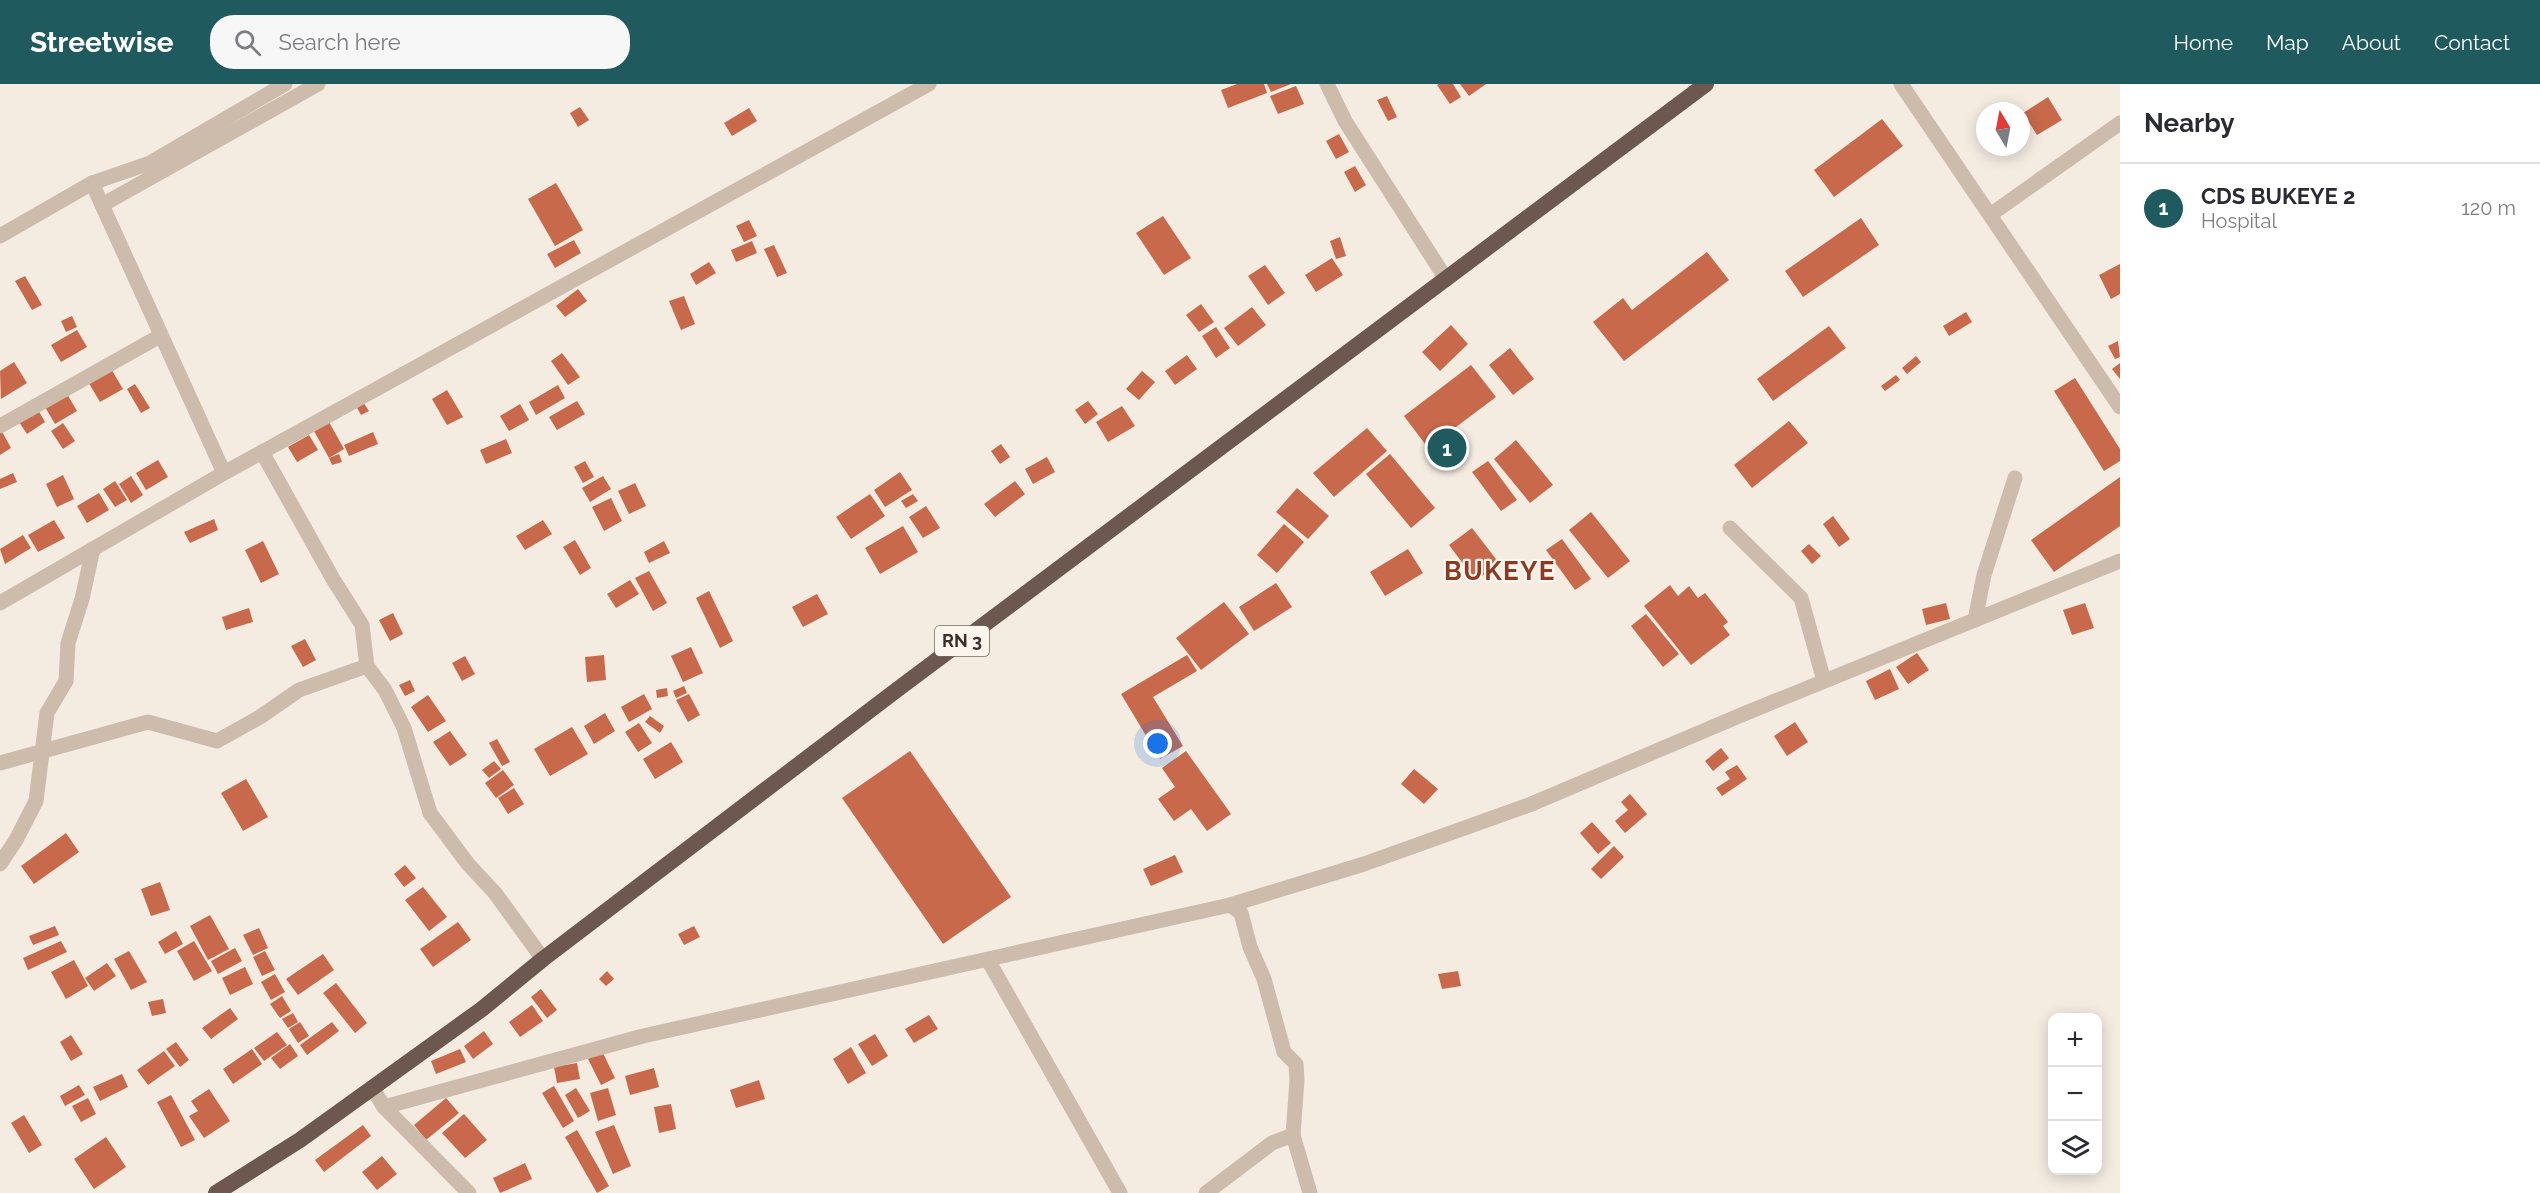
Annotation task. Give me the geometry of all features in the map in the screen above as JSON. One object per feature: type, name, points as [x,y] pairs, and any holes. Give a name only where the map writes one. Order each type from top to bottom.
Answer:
[{"type":"highway","name":"RN 3","points":[[216,1193],[300,1140],[482,1009],[543,959],[898,689],[1706,84]]},
{"type":"street","points":[[0,236],[92,183],[150,163],[285,84]]},
{"type":"street","points":[[102,206],[318,84]]},
{"type":"street","points":[[0,603],[224,473],[929,84]]},
{"type":"street","points":[[1327,84],[1345,121],[1446,279]]},
{"type":"street","points":[[1901,84],[2120,407]]},
{"type":"street","points":[[1990,215],[2120,123]]},
{"type":"street","points":[[92,183],[224,473]]},
{"type":"street","points":[[0,426],[160,336]]},
{"type":"street","points":[[262,452],[333,579],[362,625],[367,666],[385,690],[404,728],[430,813],[468,864],[495,893],[543,959]]},
{"type":"street","points":[[1975,620],[1984,575],[2016,478]]},
{"type":"street","points":[[1730,528],[1801,598],[1824,681]]},
{"type":"street","points":[[0,864],[16,840],[36,801],[47,713],[66,681],[68,643],[82,598],[93,549]]},
{"type":"street","points":[[384,1107],[643,1036],[1230,905],[1364,864],[1529,806],[1824,681],[2120,561]]},
{"type":"street","points":[[0,763],[148,722],[217,741],[260,717],[299,690],[367,666]]},
{"type":"street","points":[[1230,905],[1241,913],[1250,947],[1264,979],[1284,1053],[1296,1064],[1293,1135],[1310,1193]]},
{"type":"street","points":[[988,960],[1120,1193]]},
{"type":"street","points":[[373,1089],[384,1107],[469,1193]]},
{"type":"street","points":[[1206,1193],[1272,1143],[1293,1135]]},
{"type":"building","points":[[1237,84],[1264,84],[1267,93],[1228,108],[1221,90]]},
{"type":"building","points":[[1267,84],[1291,84],[1271,92]]},
{"type":"building","points":[[1453,84],[1461,97],[1450,104],[1437,85]]},
{"type":"building","points":[[1460,84],[1486,84],[1469,96]]},
{"type":"building","points":[[1296,86],[1304,104],[1278,114],[1270,96]]},
{"type":"building","points":[[1387,96],[1397,117],[1388,121],[1377,100]]},
{"type":"building","points":[[2048,97],[2062,120],[2037,135],[2030,124],[2030,109]]},
{"type":"building","points":[[580,107],[589,120],[578,127],[570,113]]},
{"type":"building","points":[[749,108],[757,121],[732,136],[724,123]]},
{"type":"building","points":[[1882,119],[1903,146],[1834,197],[1814,170]]},
{"type":"building","points":[[1339,134],[1349,152],[1336,159],[1326,141]]},
{"type":"building","points":[[1355,166],[1366,185],[1355,192],[1344,172]]},
{"type":"building","points":[[556,183],[583,230],[555,246],[528,199]]},
{"type":"building","points":[[1163,216],[1191,258],[1164,275],[1136,233]]},
{"type":"building","points":[[1861,218],[1879,245],[1803,297],[1785,271]]},
{"type":"building","points":[[749,220],[757,236],[744,242],[736,226]]},
{"type":"building","points":[[1340,237],[1346,256],[1336,259],[1330,241]]},
{"type":"building","points":[[574,240],[581,253],[555,268],[547,254]]},
{"type":"building","points":[[752,241],[757,253],[736,262],[731,250]]},
{"type":"building","points":[[774,245],[787,273],[777,277],[764,249]]},
{"type":"building","points":[[1707,252],[1729,280],[1624,361],[1593,322],[1623,298],[1632,310]]},
{"type":"building","points":[[1332,258],[1343,275],[1316,292],[1305,275]]},
{"type":"building","points":[[709,262],[716,273],[696,285],[690,274]]},
{"type":"building","points":[[2120,264],[2120,294],[2111,299],[2099,275]]},
{"type":"building","points":[[1265,265],[1285,293],[1268,305],[1248,276]]},
{"type":"building","points":[[25,276],[42,305],[32,310],[15,281]]},
{"type":"building","points":[[578,289],[587,301],[565,317],[556,306]]},
{"type":"building","points":[[684,296],[695,324],[681,330],[669,301]]},
{"type":"building","points":[[1201,304],[1214,322],[1199,332],[1186,315]]},
{"type":"building","points":[[1252,307],[1266,325],[1238,346],[1224,328]]},
{"type":"building","points":[[1966,312],[1972,322],[1949,336],[1943,326]]},
{"type":"building","points":[[72,316],[77,327],[66,332],[61,321]]},
{"type":"building","points":[[1451,325],[1468,344],[1440,371],[1422,352]]},
{"type":"building","points":[[1829,326],[1846,348],[1773,401],[1757,379]]},
{"type":"building","points":[[1216,327],[1230,348],[1216,358],[1202,336]]},
{"type":"building","points":[[77,330],[87,347],[61,362],[51,345]]},
{"type":"building","points":[[2118,341],[2120,357],[2115,359],[2108,346]]},
{"type":"building","points":[[1510,348],[1534,379],[1513,395],[1489,365]]},
{"type":"building","points":[[562,353],[580,377],[568,385],[551,361]]},
{"type":"building","points":[[1187,355],[1197,369],[1175,385],[1165,371]]},
{"type":"building","points":[[1916,356],[1921,362],[1907,374],[1902,368]]},
{"type":"building","points":[[14,362],[27,383],[1,399],[0,371]]},
{"type":"building","points":[[2120,363],[2120,379],[2112,369]]},
{"type":"building","points":[[1471,365],[1496,397],[1428,448],[1404,416]]},
{"type":"building","points":[[110,367],[123,389],[100,402],[87,380]]},
{"type":"building","points":[[1142,371],[1155,382],[1139,400],[1126,389]]},
{"type":"building","points":[[1896,375],[1900,380],[1885,391],[1881,386]]},
{"type":"building","points":[[2075,378],[2120,449],[2120,461],[2104,471],[2054,391]]},
{"type":"building","points":[[135,384],[150,408],[141,413],[127,389]]},
{"type":"building","points":[[558,385],[565,398],[536,415],[529,402]]},
{"type":"building","points":[[447,390],[463,417],[447,425],[432,399]]},
{"type":"building","points":[[67,394],[77,411],[55,424],[45,407]]},
{"type":"building","points":[[577,401],[585,414],[557,430],[549,417]]},
{"type":"building","points":[[1088,401],[1098,414],[1085,424],[1075,410]]},
{"type":"building","points":[[363,402],[369,411],[361,415],[356,406]]},
{"type":"building","points":[[520,404],[529,420],[509,431],[500,416]]},
{"type":"building","points":[[1122,406],[1135,426],[1108,442],[1096,422]]},
{"type":"building","points":[[38,410],[45,422],[27,434],[19,422]]},
{"type":"building","points":[[1789,421],[1808,443],[1752,488],[1734,465]]},
{"type":"building","points":[[329,422],[344,449],[329,458],[314,431]]},
{"type":"building","points":[[63,423],[75,441],[63,449],[51,431]]},
{"type":"building","points":[[0,428],[11,448],[0,455]]},
{"type":"building","points":[[1367,428],[1387,451],[1334,497],[1313,473]]},
{"type":"building","points":[[373,432],[378,444],[349,456],[344,445]]},
{"type":"building","points":[[309,435],[318,450],[297,462],[288,447]]},
{"type":"building","points":[[506,439],[512,453],[486,464],[480,450]]},
{"type":"building","points":[[1516,440],[1553,485],[1530,503],[1494,459]]},
{"type":"building","points":[[1001,444],[1010,457],[1000,464],[991,451]]},
{"type":"building","points":[[339,454],[342,462],[332,465],[329,458]]},
{"type":"building","points":[[1390,454],[1435,508],[1411,528],[1366,474]]},
{"type":"building","points":[[1047,457],[1055,472],[1033,484],[1025,469]]},
{"type":"building","points":[[158,460],[168,477],[146,490],[136,473]]},
{"type":"building","points":[[585,461],[594,477],[583,483],[574,467]]},
{"type":"building","points":[[1488,461],[1517,500],[1501,511],[1472,472]]},
{"type":"building","points":[[900,472],[912,490],[885,507],[874,490]]},
{"type":"building","points":[[13,473],[17,482],[0,489],[0,479]]},
{"type":"building","points":[[63,475],[74,499],[57,507],[46,484]]},
{"type":"building","points":[[131,476],[143,495],[131,503],[119,484]]},
{"type":"building","points":[[603,476],[611,489],[590,502],[582,488]]},
{"type":"building","points":[[2120,477],[2120,526],[2054,572],[2031,540]]},
{"type":"building","points":[[115,481],[127,500],[115,507],[103,489]]},
{"type":"building","points":[[1015,481],[1025,494],[995,517],[984,504]]},
{"type":"building","points":[[635,483],[646,506],[629,514],[618,491]]},
{"type":"building","points":[[1297,488],[1329,516],[1308,539],[1276,512]]},
{"type":"building","points":[[99,493],[109,510],[87,523],[77,506]]},
{"type":"building","points":[[870,494],[885,516],[851,539],[836,517]]},
{"type":"building","points":[[913,494],[918,501],[906,508],[901,501]]},
{"type":"building","points":[[611,498],[622,521],[604,531],[592,507]]},
{"type":"building","points":[[926,506],[940,528],[923,538],[909,517]]},
{"type":"building","points":[[1591,512],[1630,561],[1608,578],[1569,530]]},
{"type":"building","points":[[1833,516],[1850,539],[1839,547],[1823,524]]},
{"type":"building","points":[[214,519],[218,530],[190,543],[184,532]]},
{"type":"building","points":[[54,520],[65,538],[38,552],[28,535]]},
{"type":"building","points":[[543,520],[552,534],[525,550],[516,536]]},
{"type":"building","points":[[1284,524],[1304,542],[1277,573],[1257,555]]},
{"type":"building","points":[[903,526],[918,552],[880,574],[865,548]]},
{"type":"building","points":[[1472,528],[1499,563],[1476,581],[1449,545]]},
{"type":"building","points":[[23,535],[31,548],[5,564],[0,549]]},
{"type":"building","points":[[1562,539],[1591,579],[1575,590],[1546,550]]},
{"type":"building","points":[[575,540],[591,568],[580,575],[563,547]]},
{"type":"building","points":[[263,541],[279,574],[261,583],[245,550]]},
{"type":"building","points":[[664,541],[670,553],[649,563],[644,552]]},
{"type":"building","points":[[1809,544],[1821,556],[1812,564],[1801,551]]},
{"type":"building","points":[[1408,549],[1423,573],[1385,596],[1370,572]]},
{"type":"building","points":[[649,571],[667,603],[653,611],[635,578]]},
{"type":"building","points":[[630,580],[639,594],[616,608],[607,594]]},
{"type":"building","points":[[1276,583],[1292,607],[1254,631],[1239,607]]},
{"type":"building","points":[[1670,585],[1678,596],[1689,586],[1698,598],[1705,593],[1728,622],[1723,626],[1730,635],[1691,665],[1644,606]]},
{"type":"building","points":[[709,591],[733,641],[720,648],[696,598]]},
{"type":"building","points":[[817,594],[828,614],[803,627],[792,607]]},
{"type":"building","points":[[1224,602],[1249,634],[1201,670],[1176,638]]},
{"type":"building","points":[[1946,603],[1950,619],[1926,625],[1922,609]]},
{"type":"building","points":[[2085,603],[2094,628],[2072,635],[2063,610]]},
{"type":"building","points":[[249,608],[253,622],[226,630],[222,617]]},
{"type":"building","points":[[393,613],[403,634],[390,641],[379,620]]},
{"type":"building","points":[[1646,614],[1679,654],[1663,667],[1631,626]]},
{"type":"building","points":[[305,639],[316,660],[303,667],[291,646]]},
{"type":"building","points":[[691,647],[703,673],[683,682],[671,656]]},
{"type":"building","points":[[1917,653],[1929,670],[1908,684],[1896,667]]},
{"type":"building","points":[[604,655],[606,680],[587,682],[585,657]]},
{"type":"building","points":[[1187,655],[1197,671],[1153,697],[1183,746],[1160,759],[1121,694]]},
{"type":"building","points":[[465,656],[475,674],[462,681],[452,663]]},
{"type":"building","points":[[1890,669],[1899,689],[1875,700],[1866,681]]},
{"type":"building","points":[[410,680],[415,691],[405,696],[399,685]]},
{"type":"building","points":[[684,686],[687,693],[676,698],[673,691]]},
{"type":"building","points":[[667,688],[668,696],[657,698],[656,690]]},
{"type":"building","points":[[644,694],[652,709],[629,722],[621,707]]},
{"type":"building","points":[[689,694],[700,715],[688,722],[676,700]]},
{"type":"building","points":[[428,695],[446,721],[428,732],[411,707]]},
{"type":"building","points":[[605,713],[615,731],[594,744],[584,726]]},
{"type":"building","points":[[650,716],[664,726],[660,733],[645,722]]},
{"type":"building","points":[[1795,722],[1808,742],[1787,756],[1774,736]]},
{"type":"building","points":[[639,723],[652,743],[638,752],[625,732]]},
{"type":"building","points":[[572,727],[588,754],[550,776],[534,749]]},
{"type":"building","points":[[450,731],[467,755],[450,766],[433,742]]},
{"type":"building","points":[[497,739],[510,762],[502,766],[489,743]]},
{"type":"building","points":[[671,742],[683,762],[655,779],[643,759]]},
{"type":"building","points":[[1721,748],[1729,758],[1713,771],[1705,761]]},
{"type":"building","points":[[910,751],[1011,897],[943,944],[842,798]]},
{"type":"building","points":[[1186,751],[1231,814],[1207,831],[1191,809],[1174,821],[1158,799],[1175,787],[1162,768]]},
{"type":"building","points":[[494,761],[501,769],[489,778],[482,770]]},
{"type":"building","points":[[1737,765],[1747,779],[1722,796],[1716,788],[1730,779],[1725,772]]},
{"type":"building","points":[[1414,769],[1438,789],[1424,804],[1401,784]]},
{"type":"building","points":[[503,770],[514,785],[496,798],[485,783]]},
{"type":"building","points":[[246,779],[268,817],[243,831],[221,793]]},
{"type":"building","points":[[514,788],[524,804],[508,814],[498,798]]},
{"type":"building","points":[[1630,794],[1647,814],[1625,833],[1615,821],[1628,810],[1621,802]]},
{"type":"building","points":[[1592,822],[1611,843],[1598,854],[1580,833]]},
{"type":"building","points":[[66,833],[79,852],[34,884],[21,866]]},
{"type":"building","points":[[1614,846],[1624,857],[1601,879],[1591,869]]},
{"type":"building","points":[[1175,855],[1183,872],[1151,886],[1143,869]]},
{"type":"building","points":[[405,865],[416,878],[404,887],[394,874]]},
{"type":"building","points":[[160,882],[170,910],[151,916],[141,889]]},
{"type":"building","points":[[423,887],[447,917],[429,931],[405,900]]},
{"type":"building","points":[[210,915],[229,949],[208,960],[190,926]]},
{"type":"building","points":[[458,922],[471,940],[433,967],[420,949]]},
{"type":"building","points":[[55,926],[59,935],[33,945],[29,936]]},
{"type":"building","points":[[694,926],[700,937],[684,945],[678,934]]},
{"type":"building","points":[[259,928],[268,948],[253,955],[243,935]]},
{"type":"building","points":[[176,931],[183,944],[165,954],[158,942]]},
{"type":"building","points":[[61,941],[67,952],[28,970],[23,958]]},
{"type":"building","points":[[194,941],[212,971],[194,981],[177,951]]},
{"type":"building","points":[[235,948],[242,961],[218,974],[211,961]]},
{"type":"building","points":[[129,951],[147,982],[131,990],[114,959]]},
{"type":"building","points":[[265,951],[275,970],[262,976],[253,957]]},
{"type":"building","points":[[323,954],[334,970],[298,995],[286,979]]},
{"type":"building","points":[[74,960],[88,986],[66,999],[51,972]]},
{"type":"building","points":[[107,963],[116,976],[94,991],[85,978]]},
{"type":"building","points":[[245,967],[253,984],[230,995],[222,978]]},
{"type":"building","points":[[607,971],[614,979],[606,986],[599,979]]},
{"type":"building","points":[[1458,971],[1461,986],[1442,989],[1438,974]]},
{"type":"building","points":[[275,974],[285,992],[271,1000],[261,982]]},
{"type":"building","points":[[336,983],[367,1023],[355,1033],[323,993]]},
{"type":"building","points":[[541,989],[557,1010],[547,1018],[531,997]]},
{"type":"building","points":[[282,996],[291,1011],[280,1018],[270,1004]]},
{"type":"building","points":[[163,999],[166,1013],[152,1016],[148,1002]]},
{"type":"building","points":[[532,1005],[543,1021],[520,1037],[509,1022]]},
{"type":"building","points":[[230,1008],[238,1019],[211,1039],[202,1028]]},
{"type":"building","points":[[293,1013],[298,1022],[288,1028],[282,1019]]},
{"type":"building","points":[[929,1015],[938,1029],[914,1043],[905,1029]]},
{"type":"building","points":[[300,1022],[309,1036],[298,1043],[289,1029]]},
{"type":"building","points":[[332,1022],[339,1031],[307,1055],[300,1045]]},
{"type":"building","points":[[484,1031],[493,1044],[473,1059],[464,1046]]},
{"type":"building","points":[[277,1032],[287,1045],[264,1061],[254,1048]]},
{"type":"building","points":[[875,1034],[888,1056],[872,1066],[858,1044]]},
{"type":"building","points":[[71,1035],[83,1054],[71,1061],[60,1042]]},
{"type":"building","points":[[176,1042],[189,1060],[180,1067],[166,1049]]},
{"type":"building","points":[[290,1044],[298,1056],[280,1069],[271,1058]]},
{"type":"building","points":[[851,1047],[866,1073],[848,1084],[833,1059]]},
{"type":"building","points":[[252,1049],[262,1064],[233,1084],[223,1069]]},
{"type":"building","points":[[460,1049],[466,1062],[436,1074],[431,1061]]},
{"type":"building","points":[[164,1051],[175,1066],[148,1085],[137,1070]]},
{"type":"building","points":[[602,1051],[615,1078],[601,1085],[588,1059]]},
{"type":"building","points":[[577,1063],[580,1079],[557,1083],[554,1067]]},
{"type":"building","points":[[654,1068],[659,1087],[630,1095],[625,1076]]},
{"type":"building","points":[[122,1074],[128,1087],[100,1101],[93,1087]]},
{"type":"building","points":[[759,1080],[765,1099],[736,1108],[730,1090]]},
{"type":"building","points":[[79,1085],[85,1095],[65,1106],[60,1096]]},
{"type":"building","points":[[554,1086],[574,1121],[563,1128],[542,1093]]},
{"type":"building","points":[[576,1088],[590,1111],[578,1118],[565,1095]]},
{"type":"building","points":[[608,1088],[616,1115],[598,1121],[590,1093]]},
{"type":"building","points":[[209,1089],[230,1121],[204,1138],[189,1116],[198,1111],[191,1101]]},
{"type":"building","points":[[171,1095],[195,1140],[181,1147],[157,1102]]},
{"type":"building","points":[[88,1098],[96,1114],[81,1122],[72,1106]]},
{"type":"building","points":[[446,1098],[459,1113],[426,1140],[414,1125]]},
{"type":"building","points":[[671,1104],[676,1129],[659,1133],[654,1107]]},
{"type":"building","points":[[464,1114],[487,1140],[465,1158],[442,1133]]},
{"type":"building","points":[[24,1115],[42,1145],[29,1153],[11,1123]]},
{"type":"building","points":[[363,1125],[371,1136],[324,1172],[315,1160]]},
{"type":"building","points":[[614,1125],[631,1166],[613,1174],[595,1132]]},
{"type":"building","points":[[577,1130],[609,1186],[597,1193],[565,1137]]},
{"type":"building","points":[[106,1137],[126,1167],[94,1189],[74,1159]]},
{"type":"building","points":[[382,1156],[397,1174],[377,1190],[362,1172]]},
{"type":"building","points":[[525,1163],[532,1179],[500,1193],[493,1178]]},
{"type":"place","name":"CDS BUKEYE 2","points":[[1447,448]]},
{"type":"district","name":"BUKEYE","points":[[1500,571]]}]
